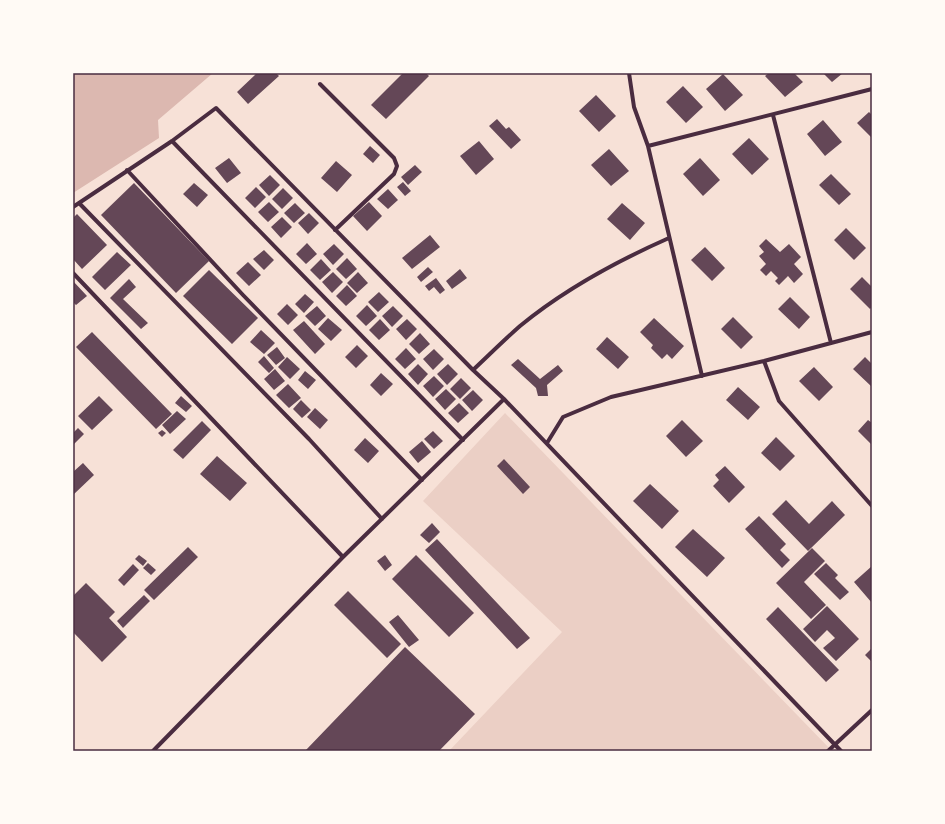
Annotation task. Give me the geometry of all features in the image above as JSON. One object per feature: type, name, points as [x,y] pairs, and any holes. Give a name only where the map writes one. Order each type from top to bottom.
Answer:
[{"type":"street","points":[[629,73],[634,107],[648,146],[702,376]]},
{"type":"street","points":[[320,84],[394,158],[397,166],[394,174],[335,230]]},
{"type":"street","points":[[648,146],[872,89]]},
{"type":"street","points":[[73,207],[172,141],[216,108],[473,370],[547,443],[840,751]]},
{"type":"street","points":[[773,115],[831,343]]},
{"type":"street","points":[[172,141],[463,440]]},
{"type":"street","points":[[127,170],[243,295],[422,480]]},
{"type":"street","points":[[79,203],[310,439],[382,519]]},
{"type":"street","points":[[473,370],[521,326],[578,285],[621,259],[670,238]]},
{"type":"street","points":[[73,273],[343,557]]},
{"type":"street","points":[[547,443],[563,418],[612,397],[764,361],[872,332]]},
{"type":"street","points":[[764,361],[779,401],[872,506]]},
{"type":"street","points":[[153,751],[343,557],[504,399]]},
{"type":"street","points":[[828,751],[872,710]]},
{"type":"shaded area","points":[[73,73],[213,73],[158,120],[159,138],[73,193]]},
{"type":"shaded area","points":[[505,413],[832,751],[449,751],[562,632],[423,501]]},
{"type":"building","points":[[257,73],[276,73],[279,76],[248,104],[237,92]]},
{"type":"building","points":[[403,73],[426,73],[429,76],[386,119],[371,105]]},
{"type":"building","points":[[769,73],[794,73],[803,82],[785,97],[765,76]]},
{"type":"building","points":[[823,73],[843,73],[832,82]]},
{"type":"building","points":[[723,74],[743,95],[725,111],[706,89]]},
{"type":"building","points":[[683,86],[703,107],[686,123],[666,102]]},
{"type":"building","points":[[596,95],[616,116],[599,132],[579,111]]},
{"type":"building","points":[[869,112],[872,115],[872,138],[857,123]]},
{"type":"building","points":[[497,119],[506,129],[509,127],[521,140],[511,149],[489,126]]},
{"type":"building","points":[[823,120],[842,142],[825,156],[807,134]]},
{"type":"building","points":[[749,138],[769,159],[752,175],[732,154]]},
{"type":"building","points":[[479,141],[494,159],[476,175],[460,156]]},
{"type":"building","points":[[370,146],[380,155],[373,163],[363,154]]},
{"type":"building","points":[[609,149],[629,171],[611,186],[591,165]]},
{"type":"building","points":[[229,158],[241,173],[227,183],[215,168]]},
{"type":"building","points":[[700,158],[720,180],[703,196],[683,174]]},
{"type":"building","points":[[336,161],[352,175],[337,192],[321,178]]},
{"type":"building","points":[[415,165],[422,172],[408,185],[401,177]]},
{"type":"building","points":[[831,174],[851,194],[839,205],[819,185]]},
{"type":"building","points":[[270,175],[280,185],[269,196],[259,185]]},
{"type":"building","points":[[403,182],[411,191],[405,196],[397,187]]},
{"type":"building","points":[[134,183],[209,261],[176,293],[101,215]]},
{"type":"building","points":[[194,183],[208,195],[197,207],[183,194]]},
{"type":"building","points":[[256,187],[266,197],[255,208],[245,198]]},
{"type":"building","points":[[283,188],[293,198],[282,209],[272,199]]},
{"type":"building","points":[[388,189],[398,200],[388,209],[377,199]]},
{"type":"building","points":[[269,202],[279,212],[268,222],[258,212]]},
{"type":"building","points":[[369,202],[382,216],[367,231],[353,216]]},
{"type":"building","points":[[295,203],[305,213],[294,223],[284,213]]},
{"type":"building","points":[[622,203],[645,223],[630,240],[607,219]]},
{"type":"building","points":[[309,213],[319,223],[308,234],[298,223]]},
{"type":"building","points":[[77,214],[107,245],[82,269],[73,259],[73,218]]},
{"type":"building","points":[[282,217],[292,227],[281,238],[271,227]]},
{"type":"building","points":[[846,228],[866,248],[854,260],[834,240]]},
{"type":"building","points":[[430,235],[440,247],[412,269],[402,258]]},
{"type":"building","points":[[766,239],[780,252],[789,244],[801,257],[794,264],[803,274],[794,283],[788,276],[779,285],[775,281],[778,278],[771,271],[766,276],[760,270],[766,264],[759,256],[764,252],[759,246]]},
{"type":"building","points":[[307,243],[317,254],[306,264],[296,254]]},
{"type":"building","points":[[334,244],[344,254],[333,265],[323,254]]},
{"type":"building","points":[[705,247],[725,268],[712,281],[691,260]]},
{"type":"building","points":[[264,250],[274,260],[264,270],[253,259]]},
{"type":"building","points":[[117,252],[131,265],[105,290],[92,277]]},
{"type":"building","points":[[347,258],[357,269],[346,279],[336,269]]},
{"type":"building","points":[[321,259],[331,270],[320,280],[310,270]]},
{"type":"building","points":[[248,262],[261,275],[249,286],[236,273]]},
{"type":"building","points":[[428,267],[433,272],[421,282],[417,277]]},
{"type":"building","points":[[460,269],[467,278],[452,289],[446,281]]},
{"type":"building","points":[[209,270],[258,318],[232,344],[183,296]]},
{"type":"building","points":[[333,272],[343,282],[332,293],[322,282]]},
{"type":"building","points":[[358,272],[368,283],[357,293],[347,283]]},
{"type":"building","points":[[862,277],[872,287],[872,307],[870,309],[850,289]]},
{"type":"building","points":[[436,278],[445,290],[440,294],[434,287],[429,291],[425,286]]},
{"type":"building","points":[[129,279],[136,287],[123,299],[148,323],[141,329],[110,298]]},
{"type":"building","points":[[73,281],[87,296],[76,305],[73,302]]},
{"type":"building","points":[[347,285],[357,296],[346,306],[336,296]]},
{"type":"building","points":[[379,292],[389,302],[378,312],[368,302]]},
{"type":"building","points":[[305,294],[314,302],[304,313],[295,304]]},
{"type":"building","points":[[790,297],[810,317],[799,329],[778,309]]},
{"type":"building","points":[[287,304],[298,315],[288,325],[277,314]]},
{"type":"building","points":[[367,305],[377,316],[366,326],[356,316]]},
{"type":"building","points":[[317,306],[326,316],[315,326],[305,316]]},
{"type":"building","points":[[393,306],[403,316],[392,327],[382,316]]},
{"type":"building","points":[[733,317],[753,337],[741,349],[721,329]]},
{"type":"building","points":[[328,318],[342,330],[331,341],[318,329]]},
{"type":"building","points":[[654,318],[684,346],[672,359],[667,354],[662,359],[651,348],[653,345],[640,332]]},
{"type":"building","points":[[380,319],[390,330],[379,340],[369,330]]},
{"type":"building","points":[[407,319],[417,329],[406,340],[396,329]]},
{"type":"building","points":[[304,321],[325,344],[315,354],[293,330]]},
{"type":"building","points":[[261,330],[275,343],[264,354],[250,342]]},
{"type":"building","points":[[92,332],[172,414],[156,429],[76,347]]},
{"type":"building","points":[[420,333],[430,344],[419,354],[409,344]]},
{"type":"building","points":[[607,337],[629,357],[618,369],[596,349]]},
{"type":"building","points":[[357,345],[368,356],[356,368],[345,357]]},
{"type":"building","points":[[277,347],[285,358],[276,365],[267,355]]},
{"type":"building","points":[[406,348],[416,359],[405,369],[395,359]]},
{"type":"building","points":[[434,349],[444,359],[433,370],[423,359]]},
{"type":"building","points":[[264,356],[274,368],[269,373],[258,362]]},
{"type":"building","points":[[287,357],[300,369],[290,379],[278,367]]},
{"type":"building","points":[[865,357],[872,364],[872,387],[853,369]]},
{"type":"building","points":[[518,359],[540,379],[558,365],[563,371],[547,385],[548,396],[538,396],[536,388],[511,365]]},
{"type":"building","points":[[418,364],[428,374],[418,385],[408,374]]},
{"type":"building","points":[[448,364],[458,374],[447,385],[437,374]]},
{"type":"building","points":[[814,367],[833,387],[819,401],[799,381]]},
{"type":"building","points":[[275,369],[285,381],[274,390],[264,379]]},
{"type":"building","points":[[305,371],[316,380],[308,389],[298,380]]},
{"type":"building","points":[[381,373],[393,384],[381,396],[370,385]]},
{"type":"building","points":[[434,376],[444,386],[433,397],[423,386]]},
{"type":"building","points":[[461,378],[471,388],[460,399],[450,389]]},
{"type":"building","points":[[288,384],[301,398],[289,408],[276,395]]},
{"type":"building","points":[[738,387],[760,407],[748,420],[726,400]]},
{"type":"building","points":[[446,389],[456,399],[445,410],[435,399]]},
{"type":"building","points":[[473,390],[483,400],[472,411],[462,400]]},
{"type":"building","points":[[99,396],[113,410],[92,430],[78,416]]},
{"type":"building","points":[[181,396],[192,406],[186,412],[175,403]]},
{"type":"building","points":[[301,400],[311,410],[302,418],[293,409]]},
{"type":"building","points":[[459,403],[469,413],[458,423],[448,413]]},
{"type":"building","points":[[315,408],[328,420],[320,429],[307,417]]},
{"type":"building","points":[[177,411],[186,419],[170,434],[162,425]]},
{"type":"building","points":[[682,420],[703,441],[686,457],[666,436]]},
{"type":"building","points":[[868,420],[872,423],[872,445],[858,431]]},
{"type":"building","points":[[202,421],[211,430],[183,459],[173,450]]},
{"type":"building","points":[[78,428],[84,434],[73,445],[73,433]]},
{"type":"building","points":[[162,430],[166,433],[162,437],[158,433]]},
{"type":"building","points":[[433,431],[443,441],[434,449],[424,439]]},
{"type":"building","points":[[776,437],[795,456],[780,471],[761,453]]},
{"type":"building","points":[[365,438],[379,451],[368,463],[354,450]]},
{"type":"building","points":[[422,441],[431,452],[418,463],[409,452]]},
{"type":"building","points":[[217,456],[247,483],[230,501],[200,474]]},
{"type":"building","points":[[504,459],[530,487],[523,494],[497,466]]},
{"type":"building","points":[[83,463],[94,475],[73,495],[73,472]]},
{"type":"building","points":[[725,466],[745,487],[729,503],[713,486],[719,480],[715,475]]},
{"type":"building","points":[[650,484],[679,511],[662,529],[633,501]]},
{"type":"building","points":[[786,500],[809,524],[832,501],[845,515],[808,551],[772,514]]},
{"type":"building","points":[[759,516],[786,544],[780,550],[790,560],[782,568],[745,529]]},
{"type":"building","points":[[432,523],[440,532],[429,543],[420,535]]},
{"type":"building","points":[[693,529],[725,558],[707,577],[675,547]]},
{"type":"building","points":[[437,539],[530,638],[517,649],[425,550]]},
{"type":"building","points":[[188,547],[198,557],[154,600],[144,590]]},
{"type":"building","points":[[812,548],[825,561],[804,582],[826,605],[811,619],[776,583]]},
{"type":"building","points":[[139,555],[147,561],[143,566],[135,559]]},
{"type":"building","points":[[385,555],[392,565],[385,571],[377,561]]},
{"type":"building","points":[[416,555],[474,613],[449,637],[392,579]]},
{"type":"building","points":[[148,563],[156,570],[151,575],[143,568]]},
{"type":"building","points":[[826,563],[838,575],[835,578],[849,592],[840,600],[814,574]]},
{"type":"building","points":[[133,564],[139,570],[124,586],[118,580]]},
{"type":"building","points":[[872,566],[872,603],[854,582]]},
{"type":"building","points":[[86,583],[115,612],[109,618],[127,637],[102,662],[73,632],[73,596]]},
{"type":"building","points":[[348,591],[401,644],[387,658],[334,605]]},
{"type":"building","points":[[144,595],[150,601],[123,628],[117,621]]},
{"type":"building","points":[[827,606],[859,639],[836,661],[823,648],[835,638],[827,630],[815,642],[803,629]]},
{"type":"building","points":[[778,607],[839,670],[826,682],[766,619]]},
{"type":"building","points":[[398,615],[419,640],[409,647],[389,622]]},
{"type":"building","points":[[405,647],[475,714],[439,751],[305,751]]},
{"type":"building","points":[[872,648],[872,662],[865,655]]}]
